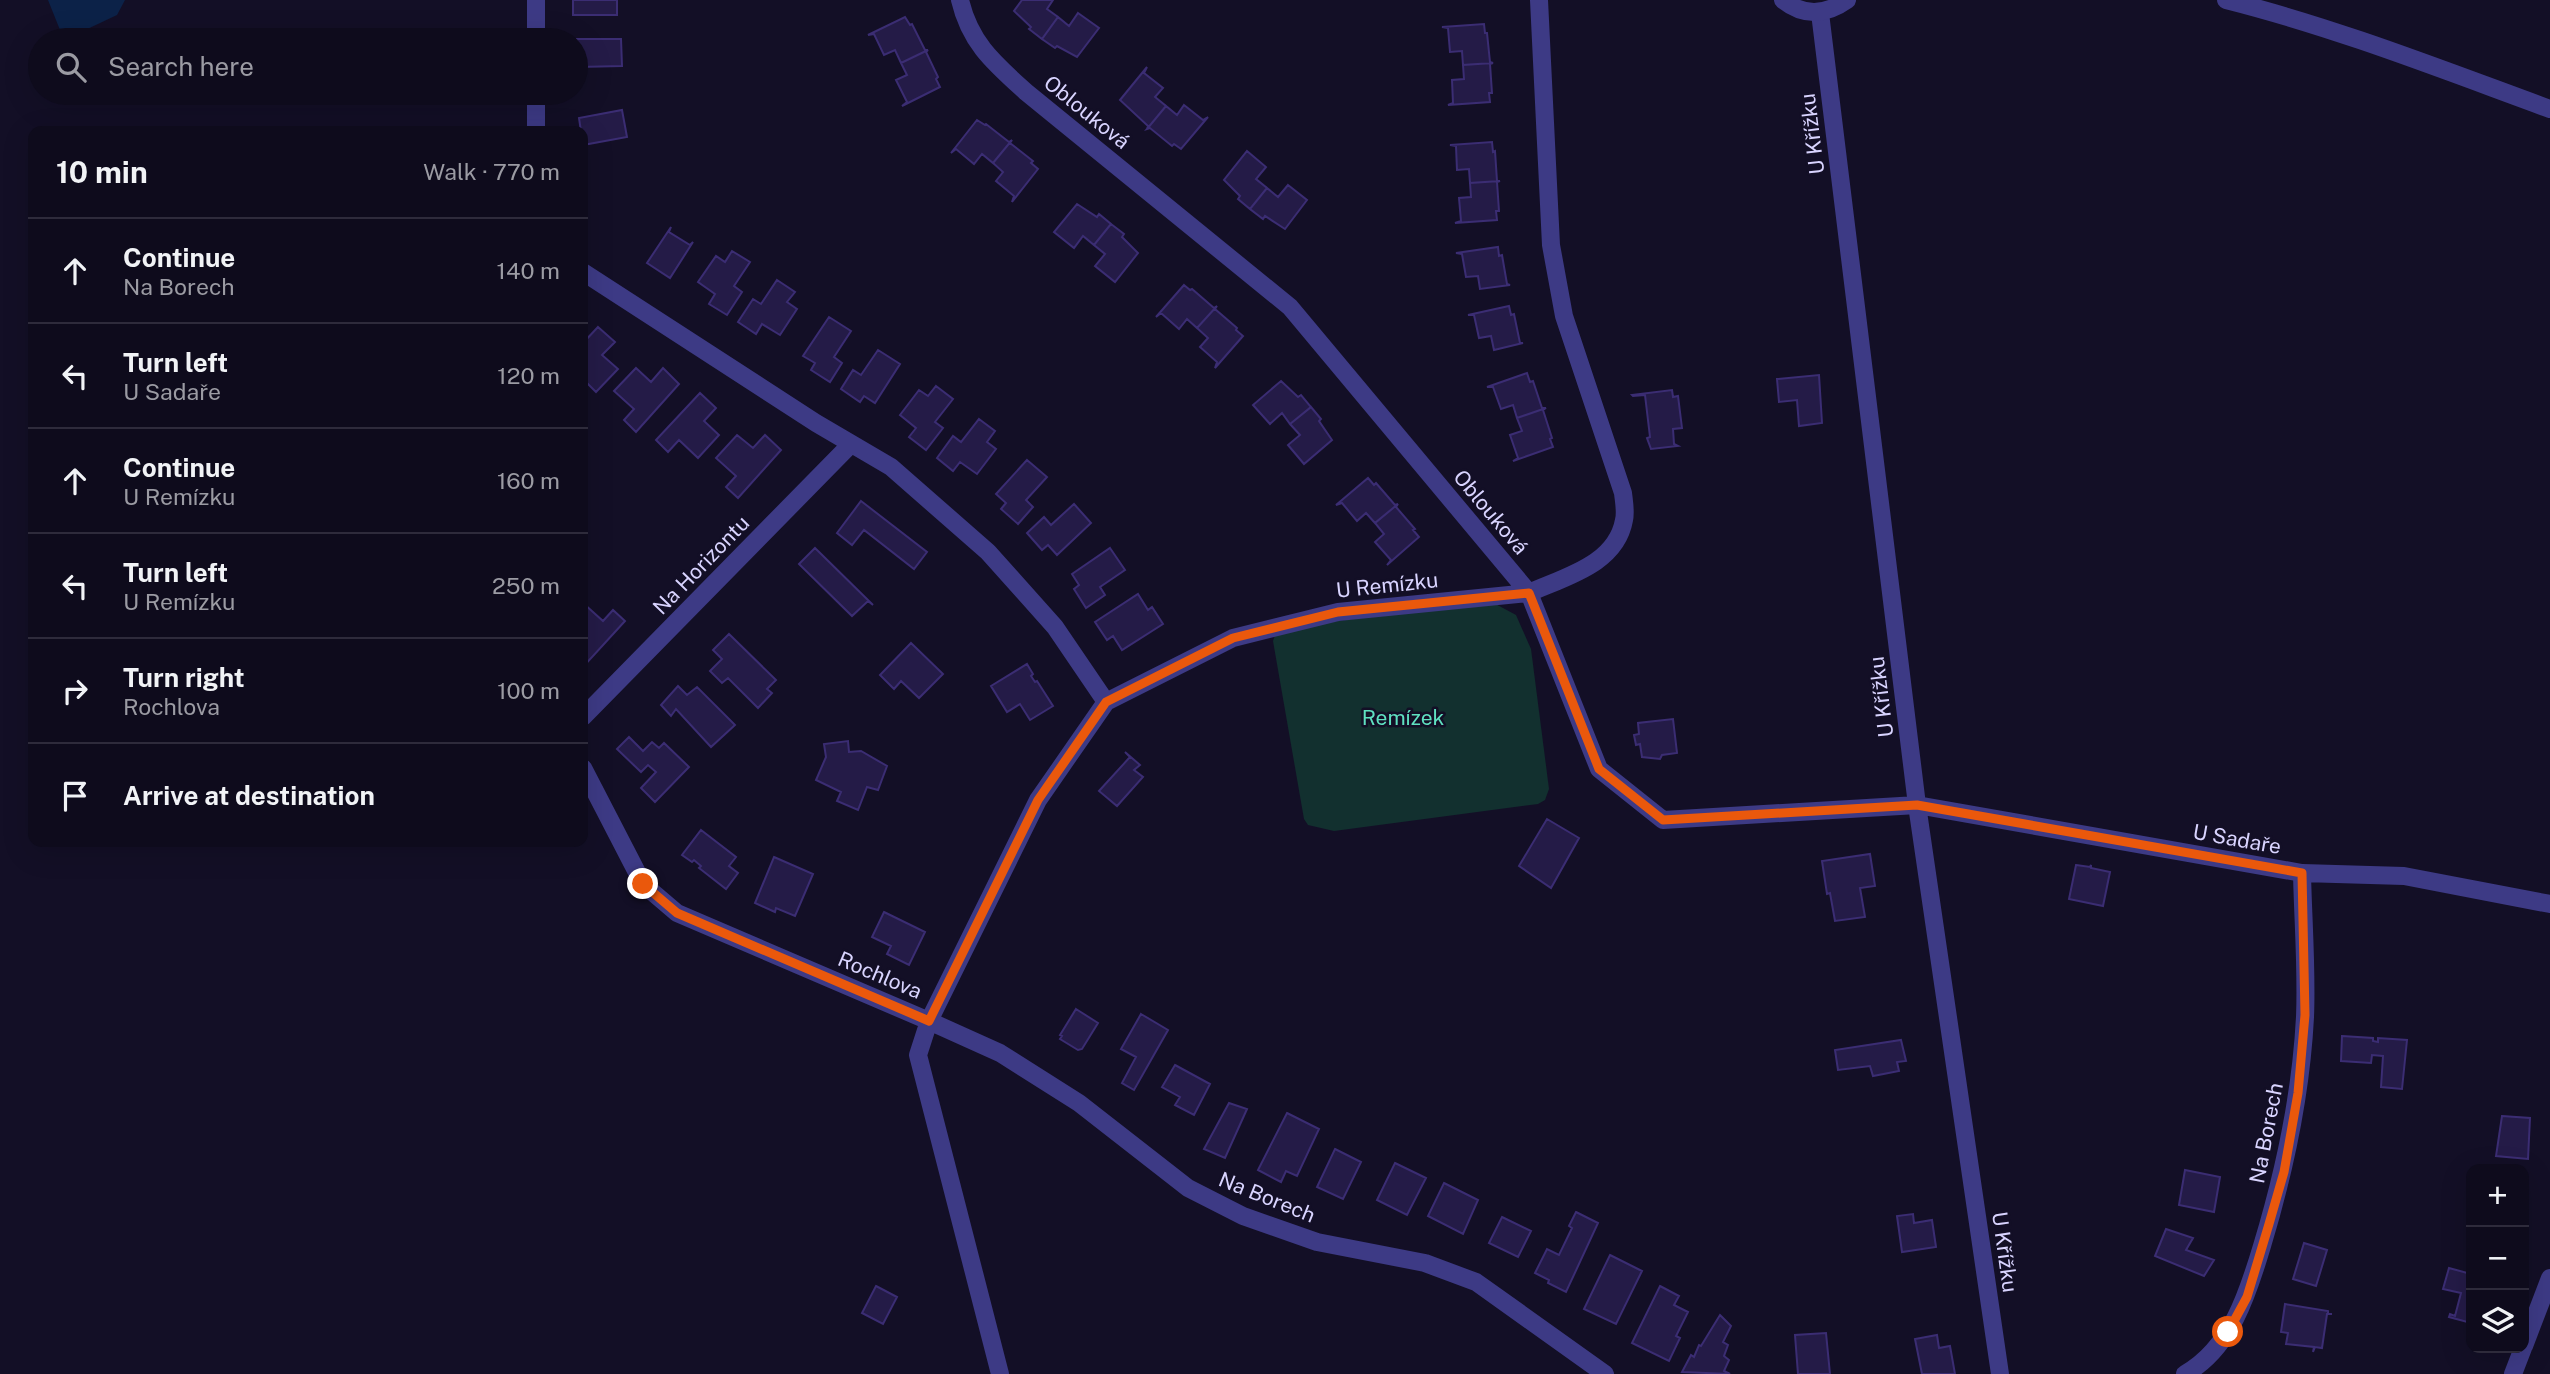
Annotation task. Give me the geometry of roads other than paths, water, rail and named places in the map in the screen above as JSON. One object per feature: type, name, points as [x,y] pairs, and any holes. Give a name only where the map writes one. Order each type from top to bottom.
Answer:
[{"type":"street","points":[[536,0],[536,28]]},
{"type":"street","name":"Oblouková","points":[[960,0],[965,24],[998,67],[1290,307],[1529,593]]},
{"type":"street","points":[[1539,0],[1551,246],[1564,316],[1623,493],[1624,520],[1612,548],[1594,564],[1529,593],[1599,769],[1663,820],[1917,805]]},
{"type":"street","points":[[1783,0],[1805,12],[1820,13],[1847,0]]},
{"type":"street","points":[[2226,0],[2284,14],[2550,109]]},
{"type":"street","name":"U Křížku","points":[[1820,13],[1917,805],[2000,1374]]},
{"type":"street","points":[[536,105],[536,126]]},
{"type":"street","points":[[588,275],[891,467],[988,552],[1055,627],[1106,702]]},
{"type":"street","name":"Na Horizontu","points":[[588,712],[851,444]]},
{"type":"street","name":"U Remízku","points":[[929,1021],[1038,800],[1106,702],[1233,638],[1338,612],[1529,593]]},
{"type":"street","name":"Rochlova","points":[[588,778],[643,884],[677,913],[929,1021],[918,1055],[1000,1374]]},
{"type":"street","name":"U Sadaře","points":[[1917,805],[2302,873],[2404,876],[2550,904]]},
{"type":"street","name":"Na Borech","points":[[2185,1374],[2199,1366],[2228,1332],[2247,1297],[2284,1172],[2298,1093],[2305,1015],[2302,873]]},
{"type":"street","name":"Na Borech","points":[[929,1021],[1000,1053],[1079,1103],[1188,1188],[1243,1216],[1317,1242],[1425,1263],[1476,1282],[1605,1374]]},
{"type":"street","points":[[2529,1332],[2550,1278]]},
{"type":"street","points":[[2513,1374],[2521,1353]]},
{"type":"water","points":[[48,0],[125,0],[117,15],[89,28],[59,28]]},
{"type":"park label","name":"Remízek","points":[[1403,717]]}]
